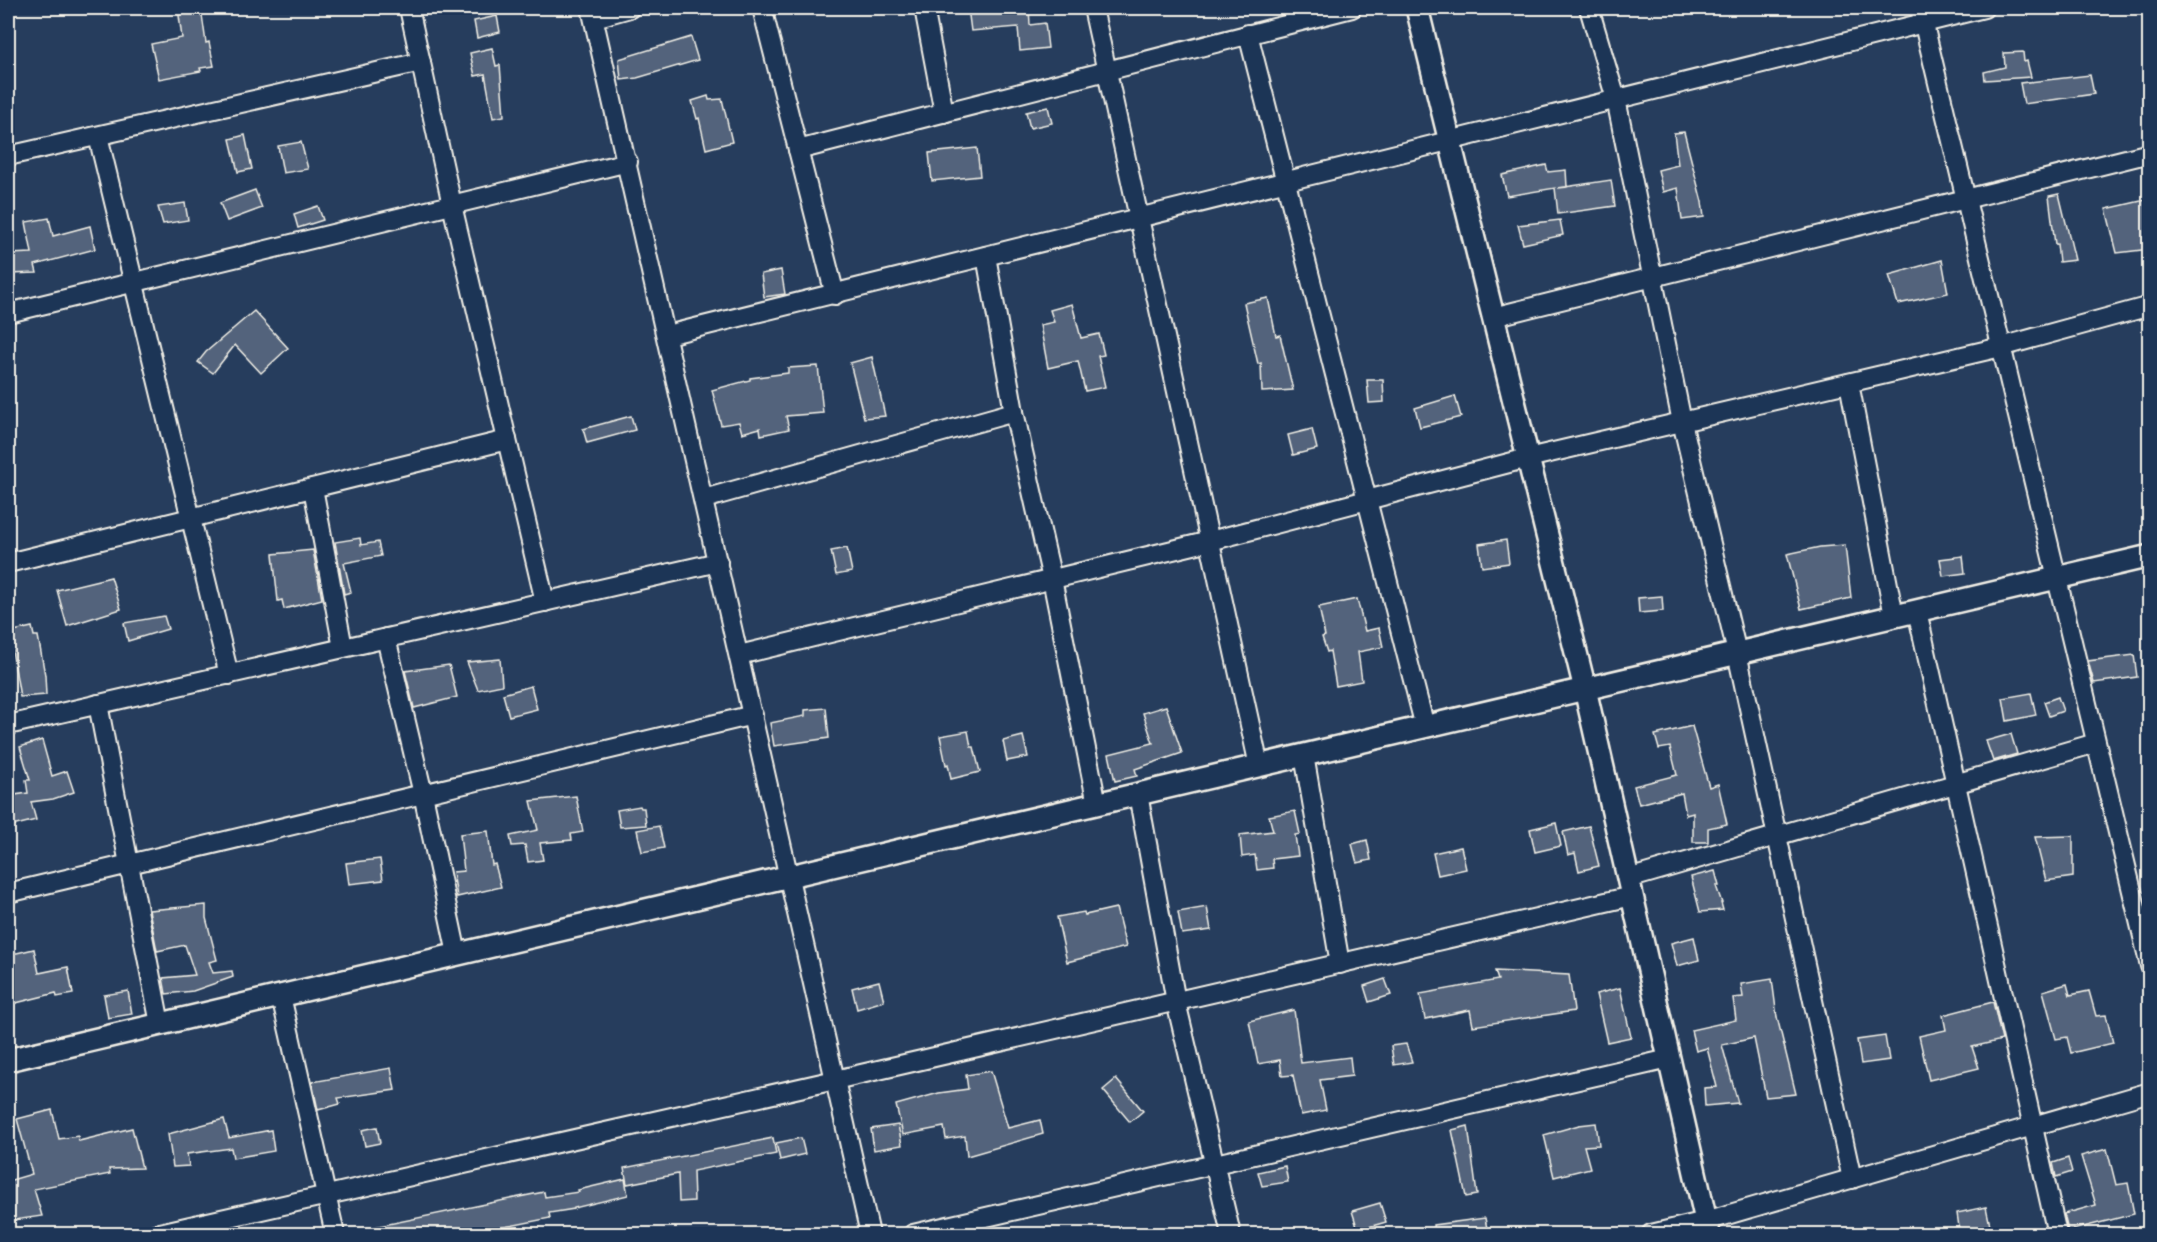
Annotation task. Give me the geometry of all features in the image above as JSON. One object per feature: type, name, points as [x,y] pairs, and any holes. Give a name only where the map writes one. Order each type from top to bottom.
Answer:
[{"type":"street","points":[[409,8],[452,205],[545,602]]},
{"type":"street","points":[[630,8],[593,13],[870,1234]]},
{"type":"street","points":[[762,8],[835,295]]},
{"type":"street","points":[[924,8],[944,112]]},
{"type":"street","points":[[1093,8],[1259,766]]},
{"type":"street","points":[[798,150],[1352,8]]},
{"type":"street","points":[[1417,8],[1585,689],[1708,1228]]},
{"type":"street","points":[[1589,8],[1616,99],[1682,422],[1737,653],[1852,1179]]},
{"type":"street","points":[[667,335],[1616,99],[1922,15],[1984,8]]},
{"type":"street","points":[[1922,15],[2150,966]]},
{"type":"street","points":[[1248,34],[1425,727]]},
{"type":"street","points":[[8,156],[421,62]]},
{"type":"street","points":[[98,136],[229,675]]},
{"type":"street","points":[[1493,317],[2150,153]]},
{"type":"street","points":[[8,314],[628,162]]},
{"type":"street","points":[[986,256],[1014,412],[1052,579],[1097,804]]},
{"type":"street","points":[[739,655],[1210,541],[1528,458],[2001,347],[2150,306]]},
{"type":"street","points":[[1849,383],[1894,616]]},
{"type":"street","points":[[704,499],[1014,412]]},
{"type":"street","points":[[8,563],[507,440]]},
{"type":"street","points":[[313,488],[343,648]]},
{"type":"street","points":[[8,1060],[2150,556]]},
{"type":"street","points":[[8,725],[718,562]]},
{"type":"street","points":[[1917,611],[2057,1234]]},
{"type":"street","points":[[386,638],[423,794],[457,954]]},
{"type":"street","points":[[98,704],[160,1024]]},
{"type":"street","points":[[8,893],[753,715]]},
{"type":"street","points":[[155,1234],[1340,964],[1630,888],[1777,835],[2096,743]]},
{"type":"street","points":[[1304,755],[1340,964]]},
{"type":"street","points":[[1138,794],[1176,1002],[1231,1234]]},
{"type":"street","points":[[281,996],[335,1234]]},
{"type":"street","points":[[913,1234],[1669,1059]]},
{"type":"street","points":[[1651,1234],[1708,1228],[1852,1179],[2150,1092]]},
{"type":"building","points":[[178,8],[201,8],[206,43],[209,42],[214,66],[200,68],[201,71],[159,79],[151,44],[182,38]]},
{"type":"building","points":[[968,8],[1029,8],[1030,25],[1045,23],[1048,48],[1020,51],[1018,27],[971,31]]},
{"type":"building","points":[[497,16],[500,32],[477,38],[474,21]]},
{"type":"building","points":[[691,37],[698,60],[637,78],[621,80],[619,59]]},
{"type":"building","points":[[492,48],[496,66],[500,65],[504,116],[493,118],[485,74],[475,76],[470,53]]},
{"type":"building","points":[[2023,52],[2024,62],[2027,61],[2031,77],[1985,80],[1984,72],[2005,67],[2004,53]]},
{"type":"building","points":[[2090,75],[2094,94],[2024,104],[2020,83]]},
{"type":"building","points":[[708,96],[709,100],[722,99],[732,142],[706,149],[699,118],[697,119],[692,101]]},
{"type":"building","points":[[1048,107],[1052,123],[1030,128],[1026,112]]},
{"type":"building","points":[[1684,132],[1704,217],[1682,220],[1678,188],[1663,192],[1658,170],[1678,165],[1674,133]]},
{"type":"building","points":[[245,135],[252,169],[238,172],[230,139]]},
{"type":"building","points":[[301,142],[308,169],[283,173],[278,146]]},
{"type":"building","points":[[977,148],[980,176],[932,181],[929,153]]},
{"type":"building","points":[[1546,165],[1548,172],[1566,170],[1567,187],[1611,180],[1615,206],[1558,214],[1555,188],[1507,196],[1502,175]]},
{"type":"building","points":[[255,190],[262,208],[227,221],[220,203]]},
{"type":"building","points":[[2059,194],[2075,260],[2059,262],[2049,196]]},
{"type":"building","points":[[2150,199],[2150,249],[2117,253],[2106,209]]},
{"type":"building","points":[[185,203],[188,220],[163,224],[158,207]]},
{"type":"building","points":[[318,206],[323,220],[298,228],[294,214]]},
{"type":"building","points":[[49,218],[53,236],[90,226],[95,249],[35,265],[37,273],[8,274],[8,254],[32,253],[26,222]]},
{"type":"building","points":[[1560,220],[1563,235],[1523,244],[1518,225]]},
{"type":"building","points":[[1942,260],[1948,293],[1898,304],[1889,275]]},
{"type":"building","points":[[781,270],[785,294],[764,297],[761,274]]},
{"type":"building","points":[[1268,298],[1276,336],[1280,335],[1293,390],[1262,392],[1261,363],[1258,364],[1244,303]]},
{"type":"building","points":[[1072,304],[1081,338],[1099,334],[1104,355],[1098,356],[1105,387],[1085,391],[1078,361],[1048,368],[1040,325],[1054,322],[1050,310]]},
{"type":"building","points":[[254,311],[288,348],[261,373],[235,345],[213,373],[198,362],[206,352]]},
{"type":"building","points":[[872,357],[885,416],[864,418],[850,363]]},
{"type":"building","points":[[818,366],[823,413],[786,416],[789,429],[761,435],[760,428],[742,433],[739,422],[721,425],[712,390],[750,380],[750,378],[788,373],[788,368]]},
{"type":"building","points":[[1367,380],[1383,380],[1384,402],[1369,403]]},
{"type":"building","points":[[1455,396],[1461,417],[1420,427],[1415,408]]},
{"type":"building","points":[[631,416],[635,430],[587,443],[583,429]]},
{"type":"building","points":[[1312,429],[1317,449],[1293,455],[1288,435]]},
{"type":"building","points":[[360,538],[361,545],[378,542],[381,556],[344,563],[351,592],[344,594],[335,542]]},
{"type":"building","points":[[1506,540],[1509,563],[1482,567],[1479,544]]},
{"type":"building","points":[[1845,545],[1851,598],[1801,609],[1787,554],[1820,547]]},
{"type":"building","points":[[847,548],[852,572],[836,575],[831,551]]},
{"type":"building","points":[[313,550],[322,599],[284,609],[282,600],[278,601],[273,554]]},
{"type":"building","points":[[1963,556],[1965,573],[1943,576],[1940,559]]},
{"type":"building","points":[[111,577],[121,609],[67,626],[57,590]]},
{"type":"building","points":[[1662,596],[1663,611],[1639,613],[1638,598]]},
{"type":"building","points":[[1357,599],[1365,631],[1379,628],[1383,647],[1358,652],[1362,681],[1336,686],[1330,651],[1327,652],[1322,637],[1325,636],[1319,607]]},
{"type":"building","points":[[164,616],[168,629],[128,641],[124,623]]},
{"type":"building","points":[[32,627],[34,636],[38,636],[46,695],[20,697],[9,632]]},
{"type":"building","points":[[2134,655],[2137,677],[2094,683],[2088,661]]},
{"type":"building","points":[[500,659],[502,685],[478,690],[467,662]]},
{"type":"building","points":[[449,665],[457,697],[414,708],[405,671]]},
{"type":"building","points":[[531,686],[537,709],[509,716],[503,694]]},
{"type":"building","points":[[2031,693],[2036,715],[2007,721],[2003,698]]},
{"type":"building","points":[[2058,697],[2063,711],[2049,716],[2044,702]]},
{"type":"building","points":[[1166,706],[1182,753],[1135,769],[1137,776],[1115,781],[1109,754],[1153,743],[1143,713]]},
{"type":"building","points":[[826,708],[829,738],[774,746],[770,723],[805,716],[805,710]]},
{"type":"building","points":[[1692,726],[1709,787],[1718,784],[1727,824],[1708,828],[1708,842],[1693,842],[1693,813],[1686,815],[1682,793],[1639,804],[1634,786],[1677,775],[1670,747],[1659,749],[1655,735]]},
{"type":"building","points":[[968,731],[980,772],[951,779],[940,736]]},
{"type":"building","points":[[2011,734],[2017,754],[1993,761],[1986,741]]},
{"type":"building","points":[[1023,736],[1028,757],[1007,761],[1003,741]]},
{"type":"building","points":[[42,740],[52,776],[67,771],[74,792],[53,799],[31,802],[36,820],[8,827],[8,796],[28,793],[26,780],[30,780],[20,747]]},
{"type":"building","points":[[576,796],[583,832],[571,834],[572,840],[540,843],[543,860],[528,862],[525,845],[512,846],[510,836],[538,830],[531,801]]},
{"type":"building","points":[[640,806],[644,808],[646,825],[620,827],[617,810]]},
{"type":"building","points":[[1295,811],[1300,834],[1295,835],[1298,856],[1272,859],[1273,868],[1257,870],[1255,855],[1242,857],[1240,835],[1273,831],[1269,816]]},
{"type":"building","points":[[1556,823],[1561,846],[1535,852],[1530,829]]},
{"type":"building","points":[[659,826],[664,848],[642,852],[637,830]]},
{"type":"building","points":[[1589,826],[1599,866],[1579,871],[1575,853],[1568,855],[1563,832]]},
{"type":"building","points":[[488,831],[492,865],[495,864],[501,887],[457,897],[453,872],[464,871],[460,834]]},
{"type":"building","points":[[2073,836],[2073,877],[2046,881],[2035,837]]},
{"type":"building","points":[[1367,840],[1371,860],[1357,863],[1352,844]]},
{"type":"building","points":[[1461,847],[1466,869],[1438,875],[1433,853]]},
{"type":"building","points":[[380,859],[383,880],[349,884],[346,863]]},
{"type":"building","points":[[1715,871],[1719,886],[1716,886],[1723,910],[1700,912],[1691,877]]},
{"type":"building","points":[[206,905],[206,918],[217,960],[209,962],[213,973],[232,971],[233,977],[193,991],[166,994],[163,978],[195,975],[185,945],[157,951],[149,910]]},
{"type":"building","points":[[1207,907],[1211,930],[1182,934],[1178,912]]},
{"type":"building","points":[[1116,908],[1126,947],[1067,962],[1057,917],[1084,912],[1085,915]]},
{"type":"building","points":[[1694,937],[1699,960],[1677,966],[1671,943]]},
{"type":"building","points":[[34,949],[39,973],[68,967],[73,994],[57,997],[56,993],[8,1005],[8,955]]},
{"type":"building","points":[[1495,971],[1569,975],[1574,1011],[1473,1026],[1470,1010],[1425,1019],[1420,994],[1498,980]]},
{"type":"building","points":[[1385,979],[1391,995],[1369,1002],[1364,986]]},
{"type":"building","points":[[1772,979],[1777,1017],[1796,1094],[1766,1097],[1754,1038],[1722,1045],[1738,1103],[1705,1106],[1704,1088],[1717,1087],[1707,1048],[1696,1051],[1691,1030],[1736,1020],[1733,998],[1743,997],[1741,984]]},
{"type":"building","points":[[879,981],[884,1001],[857,1009],[852,988]]},
{"type":"building","points":[[2067,984],[2070,995],[2089,991],[2096,1016],[2106,1015],[2113,1043],[2071,1053],[2067,1037],[2056,1039],[2043,991]]},
{"type":"building","points":[[1620,988],[1631,1037],[1607,1042],[1596,994]]},
{"type":"building","points":[[128,991],[132,1014],[108,1018],[104,995]]},
{"type":"building","points":[[1993,1002],[2002,1040],[1972,1047],[1979,1068],[1929,1080],[1919,1036],[1946,1030],[1943,1015]]},
{"type":"building","points":[[1294,1010],[1301,1063],[1350,1057],[1352,1076],[1320,1080],[1326,1110],[1301,1115],[1293,1075],[1282,1076],[1280,1060],[1258,1064],[1249,1021]]},
{"type":"building","points":[[1885,1036],[1889,1060],[1861,1064],[1857,1040]]},
{"type":"building","points":[[1406,1044],[1412,1062],[1394,1065],[1391,1046]]},
{"type":"building","points":[[391,1068],[395,1090],[338,1098],[340,1104],[318,1110],[312,1082]]},
{"type":"building","points":[[991,1071],[1008,1128],[1040,1120],[1043,1134],[967,1156],[965,1136],[946,1139],[944,1127],[903,1135],[896,1105],[939,1093],[968,1089],[966,1075]]},
{"type":"building","points":[[1116,1079],[1143,1111],[1130,1122],[1103,1090]]},
{"type":"building","points":[[52,1110],[59,1139],[78,1136],[79,1141],[132,1128],[142,1168],[109,1169],[110,1174],[34,1189],[42,1216],[8,1221],[8,1181],[32,1174],[17,1119]]},
{"type":"building","points":[[224,1119],[229,1138],[271,1130],[274,1151],[233,1158],[231,1148],[187,1154],[189,1166],[173,1167],[168,1134]]},
{"type":"building","points":[[1596,1123],[1599,1145],[1584,1146],[1590,1168],[1554,1177],[1544,1135],[1579,1125]]},
{"type":"building","points":[[898,1125],[902,1145],[874,1150],[871,1129]]},
{"type":"building","points":[[1468,1126],[1477,1195],[1466,1197],[1452,1130]]},
{"type":"building","points":[[377,1127],[380,1143],[365,1146],[362,1130]]},
{"type":"building","points":[[773,1138],[776,1154],[693,1171],[694,1201],[679,1202],[678,1174],[627,1184],[624,1168]]},
{"type":"building","points":[[801,1138],[805,1154],[780,1160],[776,1143]]},
{"type":"building","points":[[2107,1149],[2116,1185],[2128,1183],[2134,1214],[2068,1231],[2064,1214],[2096,1205],[2081,1156]]},
{"type":"building","points":[[2068,1158],[2072,1172],[2056,1177],[2053,1163]]},
{"type":"building","points":[[1285,1166],[1288,1182],[1262,1186],[1258,1172]]},
{"type":"building","points":[[625,1179],[628,1195],[549,1213],[550,1218],[469,1234],[375,1234],[374,1227],[544,1192],[545,1197],[579,1192],[578,1190]]},
{"type":"building","points":[[1380,1203],[1386,1222],[1358,1230],[1352,1211]]},
{"type":"building","points":[[1986,1207],[1991,1230],[1960,1234],[1957,1213]]},
{"type":"building","points":[[1485,1218],[1488,1234],[1434,1234],[1433,1225]]}]
